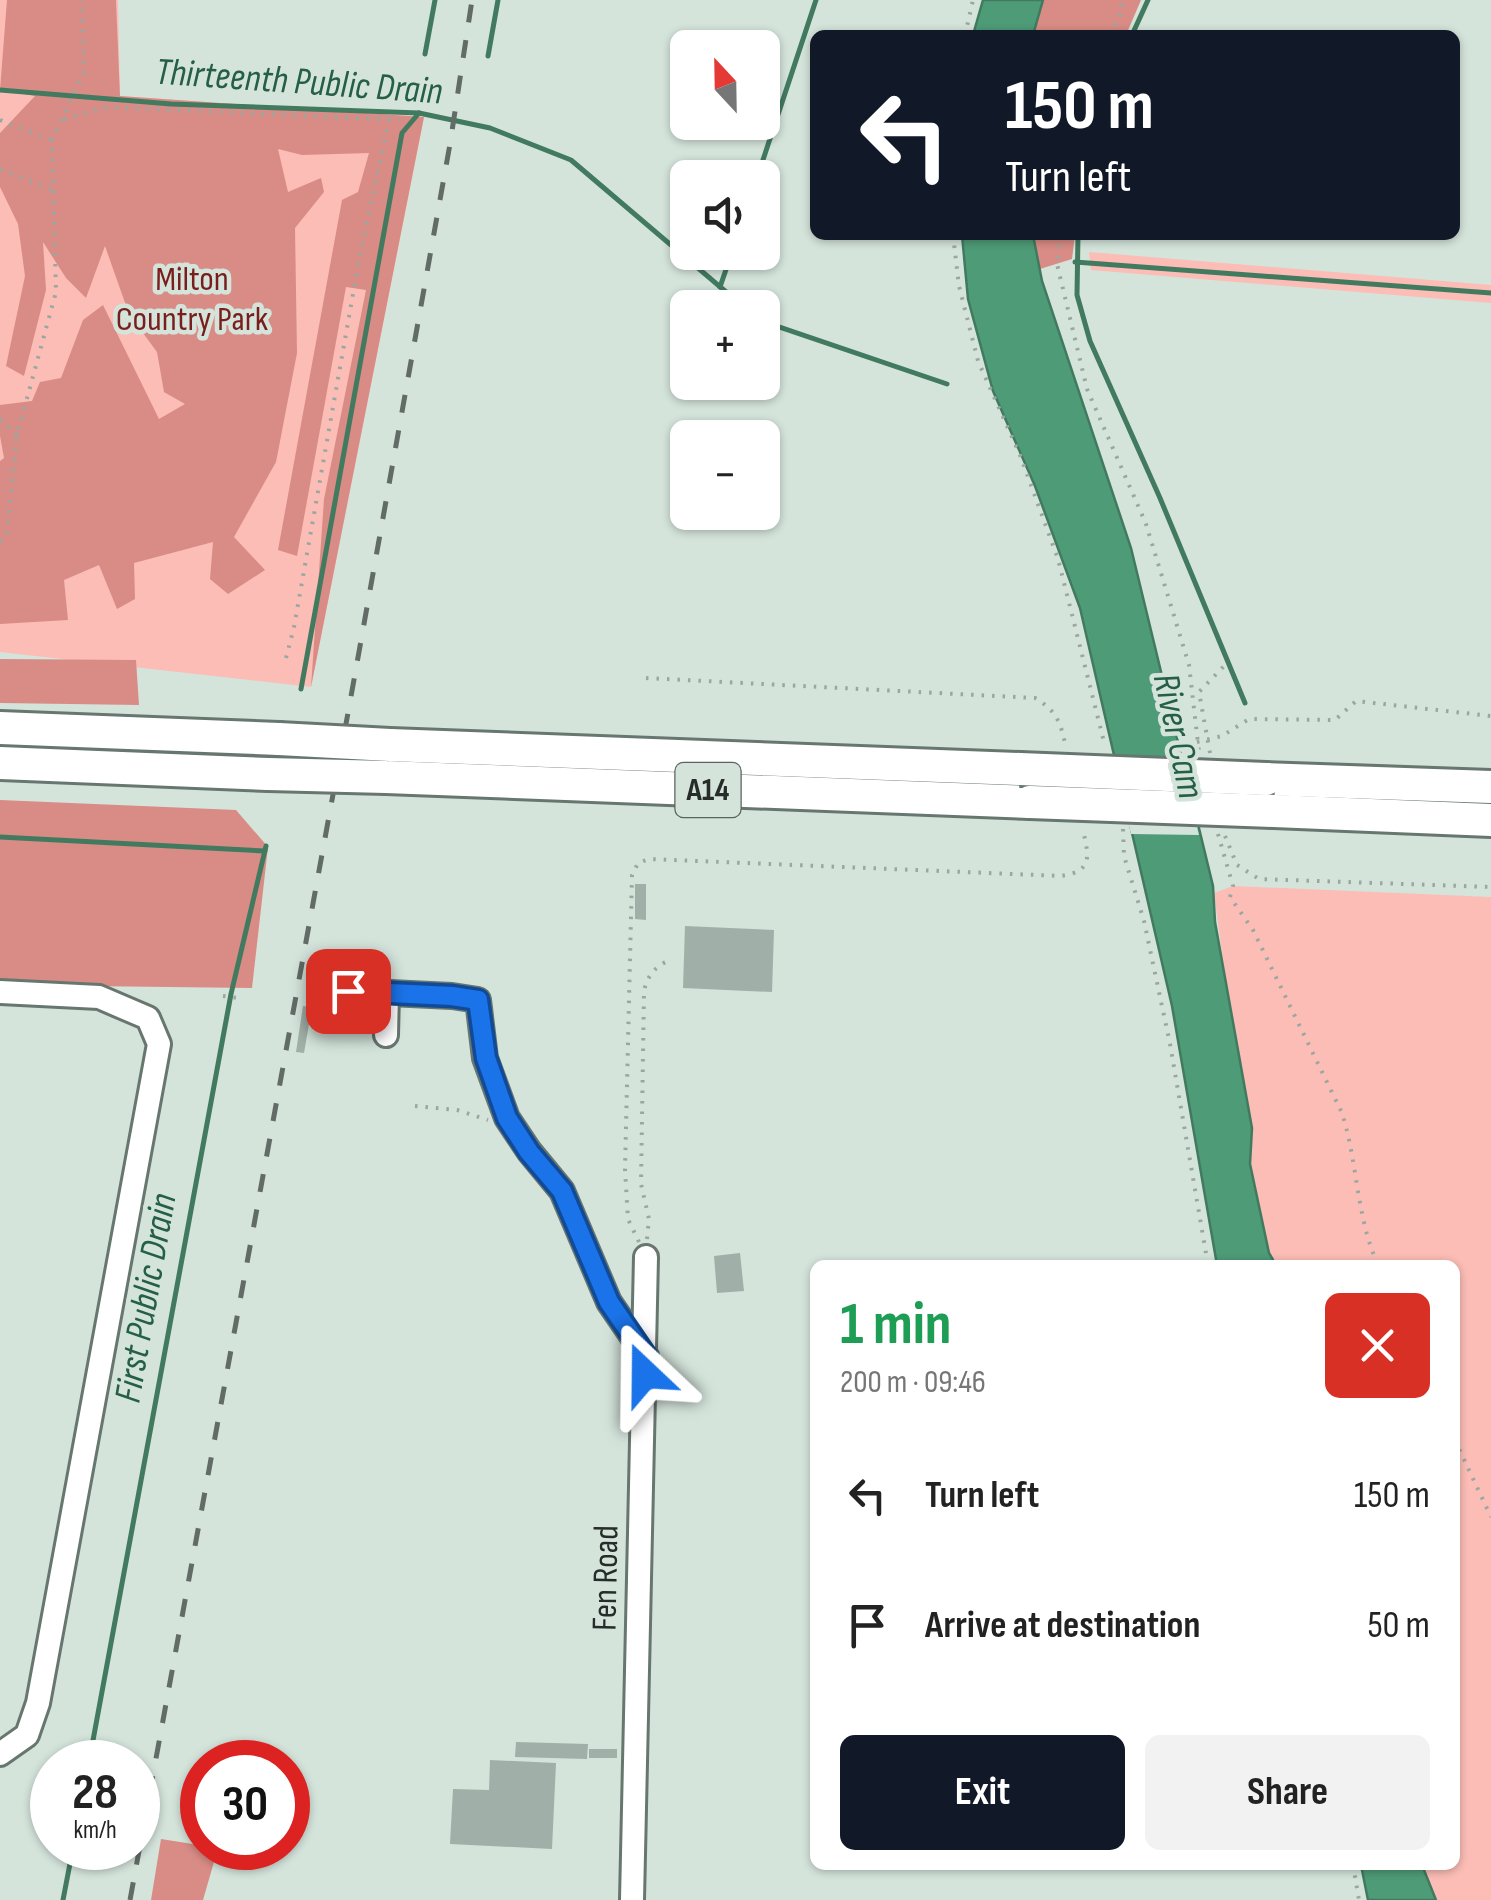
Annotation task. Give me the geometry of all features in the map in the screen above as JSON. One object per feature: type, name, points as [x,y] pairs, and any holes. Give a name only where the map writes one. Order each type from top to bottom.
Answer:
[{"type":"highway","name":"A14","points":[[0,728],[279,739],[388,761],[1030,802],[1491,787]]},
{"type":"highway","name":"A14","points":[[0,763],[268,774],[388,761],[1020,769],[1491,820]]},
{"type":"street","points":[[348,991],[478,1000],[486,1058],[507,1118],[562,1191],[609,1302],[646,1356]]},
{"type":"street","points":[[0,992],[100,997],[148,1018],[159,1044],[38,1703],[27,1736],[0,1754]]},
{"type":"street","points":[[386,993],[386,1036]]},
{"type":"street","name":"Fen Road","points":[[632,1900],[646,1257]]},
{"type":"path","points":[[0,542],[7,532],[17,435],[56,292],[52,140],[84,72],[82,0]]},
{"type":"path","points":[[967,30],[973,0]]},
{"type":"path","points":[[1112,30],[1122,0]]},
{"type":"path","points":[[64,119],[107,107],[399,120]]},
{"type":"path","points":[[0,120],[52,140]]},
{"type":"path","points":[[286,658],[388,120]]},
{"type":"path","points":[[0,170],[53,190]]},
{"type":"path","points":[[0,419],[17,435]]},
{"type":"path","points":[[646,678],[1034,698],[1052,708],[1060,721],[1068,759]]},
{"type":"path","points":[[1197,742],[1222,736],[1249,719],[1336,720],[1356,701],[1491,716]]},
{"type":"path","points":[[646,1257],[628,1218],[625,1168],[632,875],[638,863],[649,858],[1061,876],[1077,874],[1088,855],[1080,817]]},
{"type":"path","points":[[646,1257],[649,1220],[642,1184],[641,1132],[644,992],[646,980],[655,968],[668,961]]},
{"type":"path","points":[[223,996],[238,998]]},
{"type":"path","points":[[415,1106],[457,1110],[516,1132]]},
{"type":"path","points":[[1460,1451],[1491,1517]]},
{"type":"path","points":[[1355,1870],[1359,1900]]},
{"type":"green space","name":"Milton Country Park","points":[[0,0],[118,0],[120,96],[424,117],[311,687],[0,652]]},
{"type":"green space","name":"Milton Country Park","points":[[7,0],[116,0],[120,96],[424,117],[311,687],[324,499],[366,290],[346,287],[297,556],[278,550],[342,200],[358,192],[369,153],[302,155],[278,149],[288,192],[321,178],[324,192],[295,228],[297,353],[276,462],[234,537],[265,570],[228,594],[210,579],[213,542],[134,563],[135,599],[117,609],[99,565],[64,580],[68,620],[0,624],[0,461],[4,458],[0,405],[32,401],[40,382],[61,378],[83,320],[103,305],[159,419],[185,404],[164,392],[157,352],[129,314],[105,246],[86,298],[66,278],[43,242],[46,290],[24,376],[6,366],[25,276],[18,224],[0,187],[0,133],[35,96],[0,90]]},
{"type":"green space","points":[[1043,0],[1141,0],[1128,30],[1034,30]]},
{"type":"green space","points":[[1034,240],[1074,240],[1072,259],[1040,269]]},
{"type":"green space","points":[[1089,252],[1491,285],[1491,303],[1091,270]]},
{"type":"green space","points":[[0,659],[136,660],[139,705],[0,703]]},
{"type":"green space","points":[[0,800],[236,810],[268,847],[252,988],[0,985]]},
{"type":"green space","points":[[1233,886],[1491,897],[1491,1900],[1409,1900],[1402,1870],[1460,1870],[1460,1260],[1273,1260],[1250,1164],[1214,893]]},
{"type":"green space","points":[[161,1839],[180,1842],[180,1870],[212,1870],[203,1900],[151,1900],[156,1870],[160,1870]]},
{"type":"shaded area","points":[[983,0],[1043,0],[1034,30],[974,30]]},
{"type":"shaded area","points":[[962,240],[1034,240],[1042,281],[1131,548],[1213,886],[1215,922],[1252,1128],[1250,1164],[1273,1260],[1216,1260],[1172,1006],[1080,608],[1035,486],[993,391],[968,299]]},
{"type":"shaded area","points":[[1362,1870],[1424,1870],[1436,1900],[1368,1900]]},
{"type":"pier","points":[[1113,759],[1182,762],[1199,835],[1131,834]]},
{"type":"building","points":[[635,884],[646,884],[646,920],[635,919]]},
{"type":"building","points":[[685,926],[774,930],[772,992],[683,988]]},
{"type":"building","points":[[303,1006],[312,1007],[304,1053],[296,1052]]},
{"type":"building","points":[[740,1253],[744,1291],[717,1293],[714,1256]]},
{"type":"building","points":[[516,1742],[588,1744],[587,1759],[515,1757]]},
{"type":"building","points":[[589,1749],[617,1749],[617,1758],[589,1758]]},
{"type":"building","points":[[490,1760],[556,1763],[552,1849],[450,1844],[453,1789],[489,1790]]},
{"type":"waterway","points":[[425,54],[435,0]]},
{"type":"waterway","points":[[488,56],[498,0]]},
{"type":"waterway","points":[[763,160],[816,0]]},
{"type":"waterway","points":[[1134,30],[1148,0]]},
{"type":"waterway","name":"Thirteenth Public Drain","points":[[0,90],[171,104],[419,113],[490,128],[571,160],[724,290]]},
{"type":"waterway","points":[[301,689],[402,133],[419,113]]},
{"type":"waterway","points":[[1078,240],[1077,295],[1090,341],[1245,703]]},
{"type":"waterway","points":[[1075,262],[1491,293]]},
{"type":"waterway","points":[[720,287],[726,270]]},
{"type":"waterway","points":[[780,327],[947,384]]},
{"type":"waterway","points":[[0,837],[265,851]]},
{"type":"waterway","name":"First Public Drain","points":[[93,1740],[231,994],[266,846]]},
{"type":"waterway","name":"First Public Drain","points":[[63,1900],[69,1870]]},
{"type":"railway","points":[[130,1900],[350,702],[472,0]]},
{"type":"route","points":[[348,991],[478,1000],[486,1058],[507,1118],[562,1191],[609,1302],[646,1356],[645,1374]]},
{"type":"water label","name":"River Cam","points":[[1178,736]]}]
